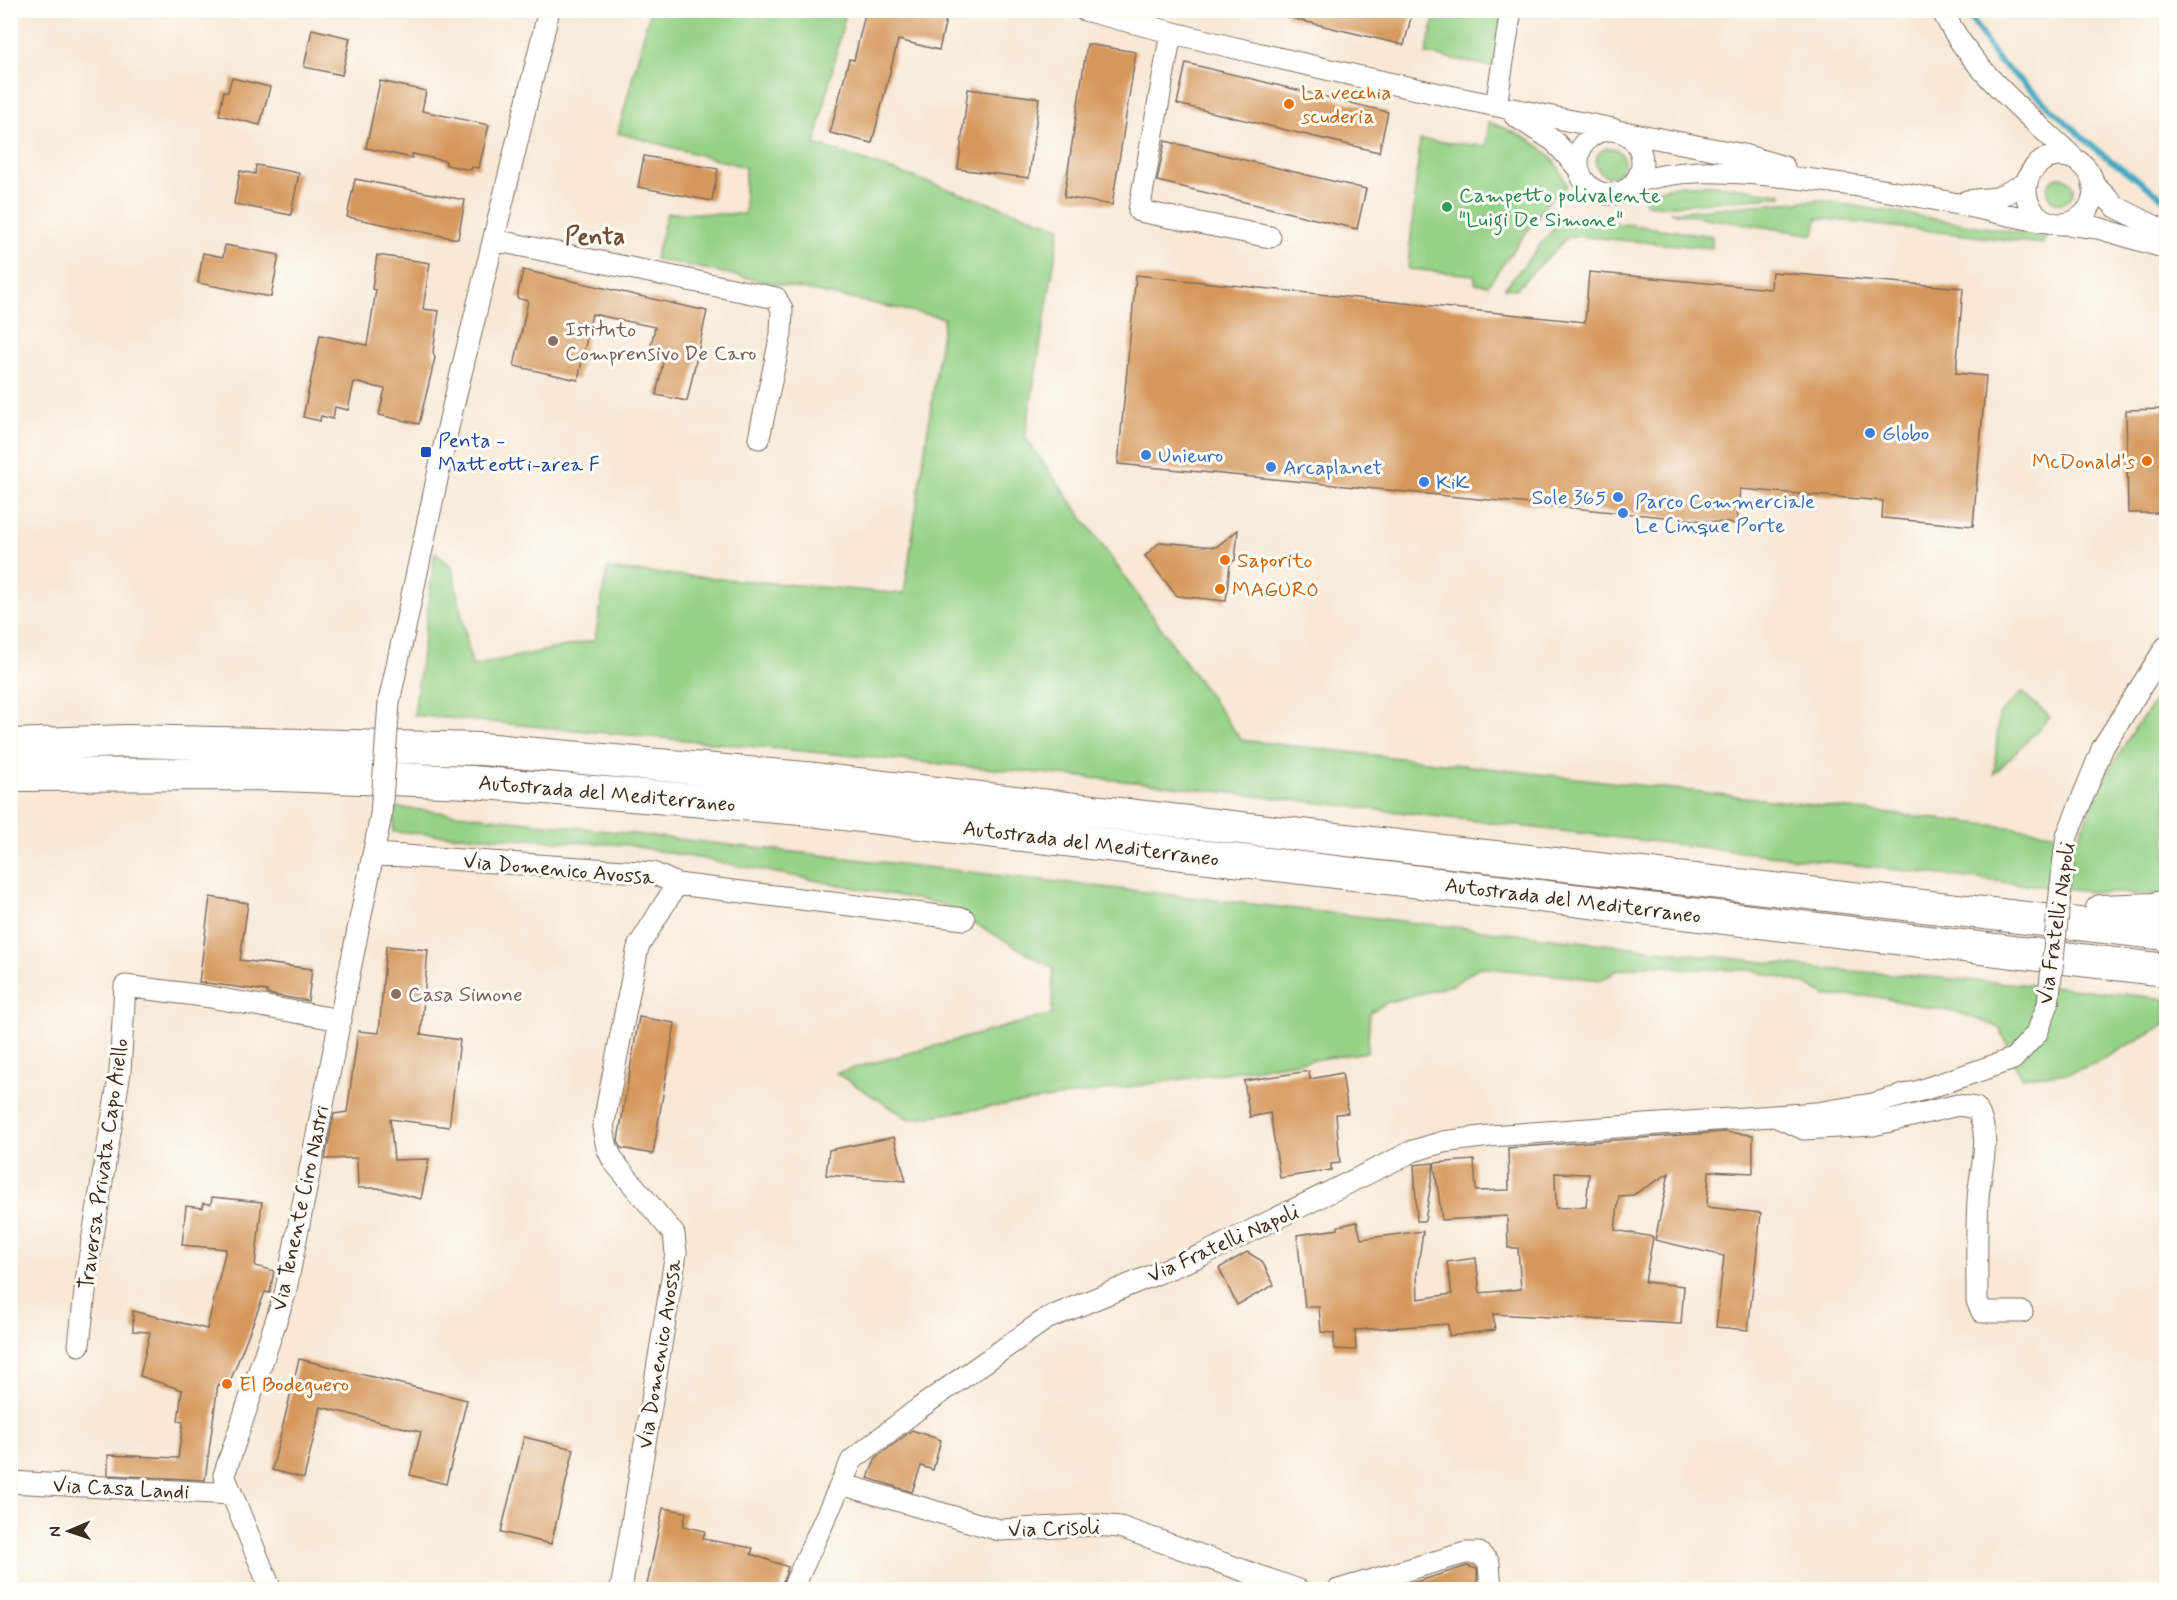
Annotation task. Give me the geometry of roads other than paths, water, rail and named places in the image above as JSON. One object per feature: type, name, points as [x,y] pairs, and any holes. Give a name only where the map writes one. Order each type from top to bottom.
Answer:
[{"type":"highway","name":"Autostrada del Mediterraneo","points":[[10,745],[127,741],[482,749],[805,778],[2166,934]]},
{"type":"highway","name":"Autostrada del Mediterraneo","points":[[10,775],[250,774],[472,782],[801,809],[2166,970]]},
{"type":"highway","points":[[10,794],[235,791],[407,793],[472,782]]},
{"type":"highway","points":[[1539,861],[1641,861],[2089,911],[2153,909],[2166,906]]},
{"type":"street","name":"Via Tenente Ciro Nastri","points":[[271,1590],[224,1475],[285,1294],[375,854],[381,815],[389,702],[450,419],[549,10]]},
{"type":"street","points":[[1084,10],[1171,33],[1496,106],[1744,155],[1831,181]]},
{"type":"street","points":[[1496,106],[1511,10]]},
{"type":"street","points":[[1942,10],[1950,27],[2020,109],[2086,168],[2093,184],[2115,207],[2166,232]]},
{"type":"street","points":[[1171,33],[1139,211],[1270,237]]},
{"type":"street","points":[[1496,106],[1534,126],[1554,141],[1578,168],[1584,182],[1598,192],[1616,194],[1634,183],[1656,175],[1686,171],[1831,181],[1954,203],[2008,217],[2098,228],[2166,248]]},
{"type":"street","points":[[2020,109],[2036,136],[2038,152],[2030,177],[2028,201],[2032,210],[2056,223],[2084,214],[2093,195],[2093,184]]},
{"type":"street","points":[[1578,168],[1580,148],[1586,140],[1602,130],[1618,131],[1632,138],[1642,155],[1642,165],[1634,183]]},
{"type":"street","points":[[1954,203],[1996,198],[2030,177],[2040,163],[2060,156],[2079,162]]},
{"type":"street","points":[[494,240],[776,298],[782,309],[781,334],[759,438]]},
{"type":"street","name":"Via Fratelli Napoli","points":[[792,1590],[852,1460],[918,1409],[1046,1319],[1202,1256],[1413,1151],[1443,1142],[1490,1136],[1774,1116],[1872,1104],[1922,1090],[2013,1059],[2037,1033],[2048,1004],[2067,836],[2103,747],[2129,702],[2164,654]]},
{"type":"street","name":"Via Domenico Avossa","points":[[375,854],[653,873],[677,884],[638,946],[603,1127],[607,1148],[614,1162],[674,1234],[676,1253],[621,1590]]},
{"type":"street","points":[[677,884],[964,919]]},
{"type":"street","name":"Traversa Privata Capo Aiello","points":[[79,1345],[88,1266],[120,1072],[125,986],[204,996],[341,1020]]},
{"type":"street","name":"Via Fratelli Napoli","points":[[1774,1116],[1804,1129],[1873,1125],[1958,1105],[1976,1108],[1982,1119],[1986,1141],[1978,1198],[1977,1301],[1982,1311],[2022,1312]]},
{"type":"street","name":"Via Casa Landi","points":[[10,1482],[232,1494]]},
{"type":"street","name":"Via Crisoli","points":[[841,1484],[999,1530],[1097,1525],[1120,1527],[1299,1590]]},
{"type":"street","points":[[1338,1590],[1465,1553],[1479,1553],[1489,1563],[1491,1590]]},
{"type":"waterway","points":[[1966,10],[1997,59],[2098,151],[2166,200]]},
{"type":"place","name":"La vecchia scuderia","points":[[1289,104]]},
{"type":"place","name":"Campetto polivalente \"Luigi De Simone\"","points":[[1447,207]]},
{"type":"place","name":"Istituto Comprensivo De Caro","points":[[553,341]]},
{"type":"place","name":"Globo","points":[[1870,433]]},
{"type":"place","name":"Penta - Matteotti-area F","points":[[426,452]]},
{"type":"place","name":"Unieuro","points":[[1146,455]]},
{"type":"place","name":"McDonald's","points":[[2147,461]]},
{"type":"place","name":"Arcaplanet","points":[[1271,467]]},
{"type":"place","name":"KiK","points":[[1424,482]]},
{"type":"place","name":"Sole 365","points":[[1618,497]]},
{"type":"place","name":"Parco Commerciale Le Cinque Porte","points":[[1623,513]]},
{"type":"place","name":"Saporito","points":[[1225,560]]},
{"type":"place","name":"MAGURO","points":[[1220,589]]},
{"type":"place","name":"Casa Simone","points":[[396,994]]},
{"type":"place","name":"El Bodeguero","points":[[227,1384]]},
{"type":"district","name":"Penta","points":[[595,236]]}]
